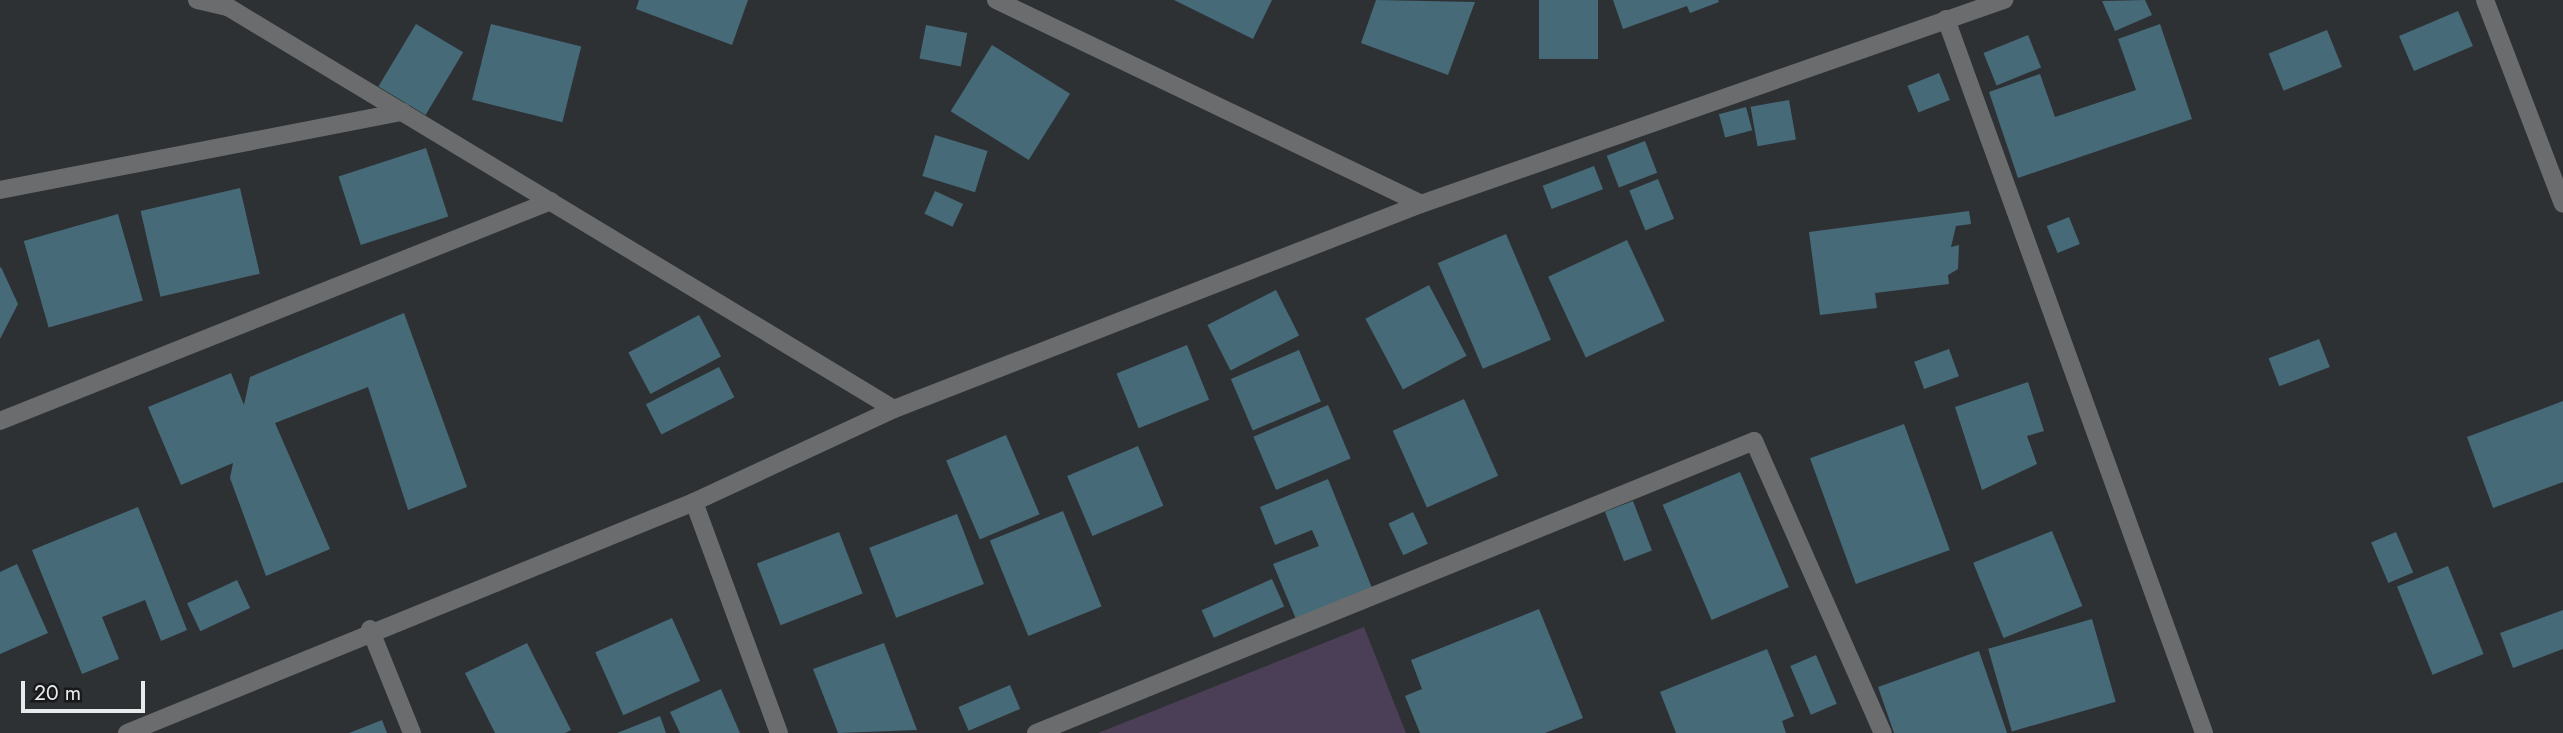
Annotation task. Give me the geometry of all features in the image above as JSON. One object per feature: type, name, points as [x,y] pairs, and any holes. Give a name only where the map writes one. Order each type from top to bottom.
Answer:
[{"type":"street","points":[[197,0],[228,7],[894,409]]},
{"type":"street","points":[[996,0],[1421,204]]},
{"type":"street","points":[[127,733],[370,629],[694,502],[894,409],[1421,204],[2004,0]]},
{"type":"street","points":[[2485,0],[2563,204]]},
{"type":"street","points":[[1946,19],[2204,733]]},
{"type":"street","points":[[0,190],[403,112]]},
{"type":"street","points":[[0,421],[551,201]]},
{"type":"street","points":[[1036,733],[1754,441],[1883,733]]},
{"type":"street","points":[[694,502],[779,733]]},
{"type":"street","points":[[370,629],[412,733]]},
{"type":"shaded area","points":[[1364,627],[1406,733],[1098,733]]},
{"type":"building","points":[[639,0],[748,0],[732,45],[636,9]]},
{"type":"building","points":[[1174,0],[1272,0],[1253,39]]},
{"type":"building","points":[[1376,0],[1475,2],[1448,75],[1361,43]]},
{"type":"building","points":[[1539,0],[1598,0],[1598,59],[1539,59]]},
{"type":"building","points":[[1613,0],[1719,2],[1690,13],[1687,6],[1623,29]]},
{"type":"building","points":[[2145,0],[2152,15],[2115,31],[2102,1]]},
{"type":"building","points":[[2458,11],[2473,46],[2414,71],[2399,36]]},
{"type":"building","points":[[416,24],[463,52],[426,115],[378,87]]},
{"type":"building","points":[[491,24],[581,46],[562,122],[472,100]]},
{"type":"building","points":[[2160,24],[2192,119],[2018,178],[1989,92],[2040,74],[2055,117],[2136,90],[2118,39]]},
{"type":"building","points":[[926,25],[967,33],[961,66],[920,58]]},
{"type":"building","points":[[2327,30],[2342,67],[2284,91],[2269,54]]},
{"type":"building","points":[[2028,35],[2041,67],[1997,85],[1983,53]]},
{"type":"building","points":[[992,45],[1070,94],[1029,160],[951,111]]},
{"type":"building","points":[[1939,73],[1950,100],[1918,113],[1907,86]]},
{"type":"building","points":[[1789,100],[1796,139],[1758,146],[1751,107]]},
{"type":"building","points":[[1746,107],[1752,130],[1725,137],[1719,114]]},
{"type":"building","points":[[935,135],[988,151],[975,192],[922,176]]},
{"type":"building","points":[[1645,141],[1657,173],[1619,187],[1607,156]]},
{"type":"building","points":[[426,148],[448,216],[361,245],[339,176]]},
{"type":"building","points":[[1594,166],[1603,189],[1552,209],[1543,186]]},
{"type":"building","points":[[1658,179],[1674,219],[1645,230],[1629,191]]},
{"type":"building","points":[[240,188],[260,274],[160,297],[141,211]]},
{"type":"building","points":[[935,191],[963,204],[953,227],[924,214]]},
{"type":"building","points":[[1969,211],[1971,224],[1956,226],[1951,247],[1959,245],[1958,269],[1948,275],[1949,284],[1875,293],[1877,308],[1820,315],[1809,232]]},
{"type":"building","points":[[118,214],[143,301],[49,328],[24,241]]},
{"type":"building","points":[[2069,217],[2080,244],[2058,253],[2047,226]]},
{"type":"building","points":[[1506,234],[1551,340],[1483,369],[1438,263]]},
{"type":"building","points":[[1627,240],[1665,321],[1586,357],[1548,277]]},
{"type":"building","points":[[0,268],[18,304],[0,339]]},
{"type":"building","points":[[1429,285],[1467,356],[1403,389],[1365,319]]},
{"type":"building","points":[[1276,290],[1299,335],[1231,370],[1207,325]]},
{"type":"building","points":[[404,313],[467,487],[408,510],[368,387],[275,423],[330,549],[266,576],[230,478],[233,463],[181,485],[148,407],[231,373],[244,405],[250,377]]},
{"type":"building","points":[[699,315],[721,356],[650,394],[628,353]]},
{"type":"building","points":[[2319,339],[2330,367],[2279,386],[2269,358]]},
{"type":"building","points":[[1187,345],[1209,400],[1139,428],[1117,373]]},
{"type":"building","points":[[1949,349],[1959,376],[1924,389],[1914,362]]},
{"type":"building","points":[[1299,350],[1321,402],[1253,430],[1231,379]]},
{"type":"building","points":[[719,367],[734,397],[661,435],[646,404]]},
{"type":"building","points":[[2028,382],[2044,431],[2027,436],[2037,464],[1982,490],[1955,407]]},
{"type":"building","points":[[1464,399],[1498,476],[1427,507],[1393,431]]},
{"type":"building","points":[[2563,401],[2563,482],[2493,508],[2467,437]]},
{"type":"building","points":[[1328,405],[1351,458],[1276,490],[1253,437]]},
{"type":"building","points":[[1904,424],[1950,550],[1856,584],[1810,458]]},
{"type":"building","points":[[1006,435],[1040,514],[980,540],[946,460]]},
{"type":"building","points":[[1138,446],[1163,506],[1093,536],[1067,476]]},
{"type":"building","points":[[1740,472],[1789,587],[1712,620],[1663,505]]},
{"type":"building","points":[[1328,479],[1372,588],[1296,619],[1273,564],[1319,546],[1312,530],[1275,545],[1260,507]]},
{"type":"building","points":[[1633,501],[1652,550],[1624,561],[1605,512]]},
{"type":"building","points":[[138,507],[187,630],[161,641],[145,600],[102,617],[119,659],[82,674],[32,550]]},
{"type":"building","points":[[1063,511],[1102,606],[1028,636],[990,541]]},
{"type":"building","points":[[1413,512],[1428,544],[1403,555],[1389,523]]},
{"type":"building","points":[[957,514],[984,584],[896,618],[869,548]]},
{"type":"building","points":[[2052,531],[2082,606],[2004,638],[1973,563]]},
{"type":"building","points":[[839,532],[863,594],[780,625],[757,564]]},
{"type":"building","points":[[2396,532],[2413,573],[2388,583],[2371,543]]},
{"type":"building","points":[[17,564],[48,633],[0,654],[0,572]]},
{"type":"building","points":[[2448,566],[2484,654],[2433,675],[2397,587]]},
{"type":"building","points":[[1272,579],[1284,606],[1214,638],[1202,610]]},
{"type":"building","points":[[237,580],[250,608],[200,631],[187,603]]},
{"type":"building","points":[[1539,609],[1583,718],[1545,733],[1420,733],[1405,696],[1422,689],[1411,660]]},
{"type":"building","points":[[2563,610],[2563,649],[2513,668],[2500,633]]},
{"type":"building","points":[[672,618],[700,681],[623,715],[595,652]]},
{"type":"building","points":[[2092,619],[2116,702],[2012,731],[1988,649]]},
{"type":"building","points":[[527,643],[571,730],[565,733],[495,733],[465,673]]},
{"type":"building","points":[[884,643],[917,730],[838,733],[813,669]]},
{"type":"building","points":[[1767,649],[1794,716],[1782,721],[1786,733],[1676,733],[1660,692]]},
{"type":"building","points":[[1979,651],[2007,733],[1894,733],[1878,687]]},
{"type":"building","points":[[1816,655],[1837,704],[1811,715],[1790,666]]},
{"type":"building","points":[[1010,685],[1020,709],[969,731],[958,707]]},
{"type":"building","points":[[721,689],[740,733],[680,733],[670,712]]},
{"type":"building","points":[[660,716],[666,733],[617,733]]},
{"type":"building","points":[[382,720],[387,733],[349,733]]}]
